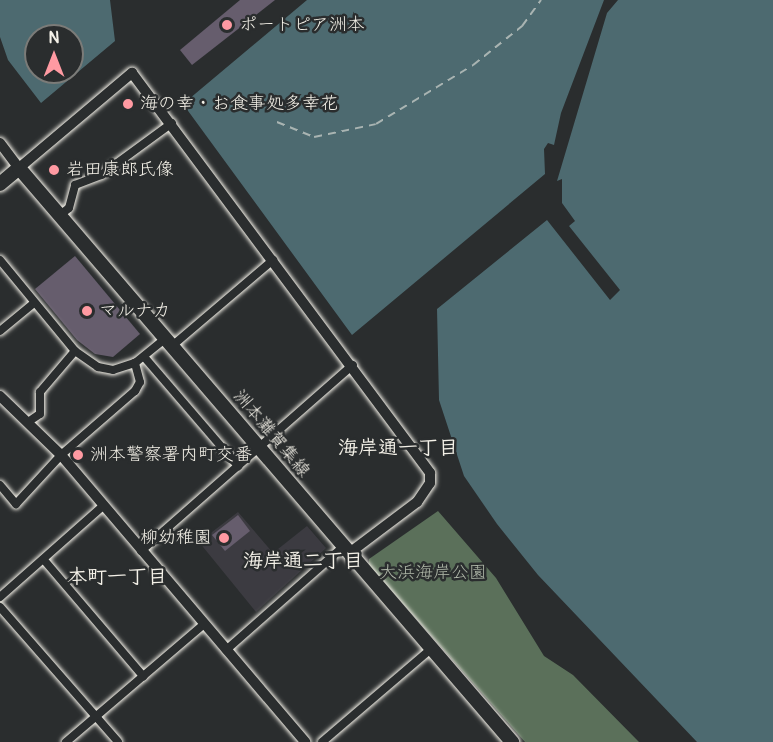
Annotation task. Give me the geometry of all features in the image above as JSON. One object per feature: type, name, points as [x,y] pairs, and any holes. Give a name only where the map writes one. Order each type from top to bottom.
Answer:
[{"type":"main road","points":[[0,184],[20,168]]},
{"type":"main road","name":"洲本灘賀集線","points":[[20,168],[512,742]]},
{"type":"street","points":[[0,143],[20,168],[132,73],[172,123],[424,462],[430,483],[417,502],[346,550],[226,650]]},
{"type":"street","points":[[60,215],[69,208],[75,185],[101,175],[172,123]]},
{"type":"street","points":[[0,262],[75,351],[106,369],[135,363],[145,358],[169,342],[273,260]]},
{"type":"street","points":[[0,331],[34,303]]},
{"type":"street","points":[[28,422],[39,414],[40,392],[75,351]]},
{"type":"street","points":[[145,358],[238,466]]},
{"type":"street","points":[[0,484],[16,504],[61,455],[135,392],[140,382],[135,363]]},
{"type":"street","points":[[141,551],[352,365]]},
{"type":"street","points":[[0,396],[61,455],[305,742]]},
{"type":"street","points":[[0,597],[103,506]]},
{"type":"street","points":[[44,560],[143,676]]},
{"type":"street","points":[[0,607],[118,742]]},
{"type":"street","points":[[66,742],[204,624]]},
{"type":"street","points":[[322,742],[431,649]]},
{"type":"shaded area","points":[[238,512],[273,553],[307,526],[326,548],[256,612],[199,542]]},
{"type":"green space","name":"大浜海岸公園","points":[[438,511],[496,578],[544,656],[573,675],[639,742],[525,742],[369,565],[369,559]]},
{"type":"water","points":[[0,0],[110,0],[115,41],[84,67],[84,24],[24,24],[24,81],[8,60],[0,37]]},
{"type":"water","points":[[307,0],[604,0],[561,113],[554,145],[548,143],[544,149],[545,174],[352,335],[183,104]]},
{"type":"water","points":[[618,0],[773,0],[773,742],[697,742],[538,575],[497,524],[464,476],[439,400],[437,309],[547,220],[610,300],[620,290],[569,226],[575,221],[562,203],[562,179],[557,181],[607,13]]},
{"type":"water","points":[[26,84],[64,84],[41,103]]},
{"type":"building","name":"ポートピア洲本","points":[[240,0],[275,0],[192,65],[180,50]]},
{"type":"building","name":"マルナカ","points":[[75,256],[140,334],[113,357],[95,354],[77,340],[35,289]]},
{"type":"building","name":"柳幼稚園","points":[[238,515],[250,531],[225,551],[212,535]]},
{"type":"ferry route","points":[[277,122],[314,137],[376,124],[473,65],[522,26],[541,0]]},
{"type":"place","name":"ポートピア洲本","points":[[227,25]]},
{"type":"place","name":"海の幸・お食事処多幸花","points":[[128,104]]},
{"type":"place","name":"岩田康郎氏像","points":[[54,170]]},
{"type":"place","name":"マルナカ","points":[[87,311]]},
{"type":"place","name":"洲本警察署内町交番","points":[[78,455]]},
{"type":"place","name":"柳幼稚園","points":[[224,538]]},
{"type":"district","name":"海岸通一丁目","points":[[398,447]]},
{"type":"district","name":"海岸通二丁目","points":[[303,560]]},
{"type":"district","name":"本町一丁目","points":[[117,576]]}]
